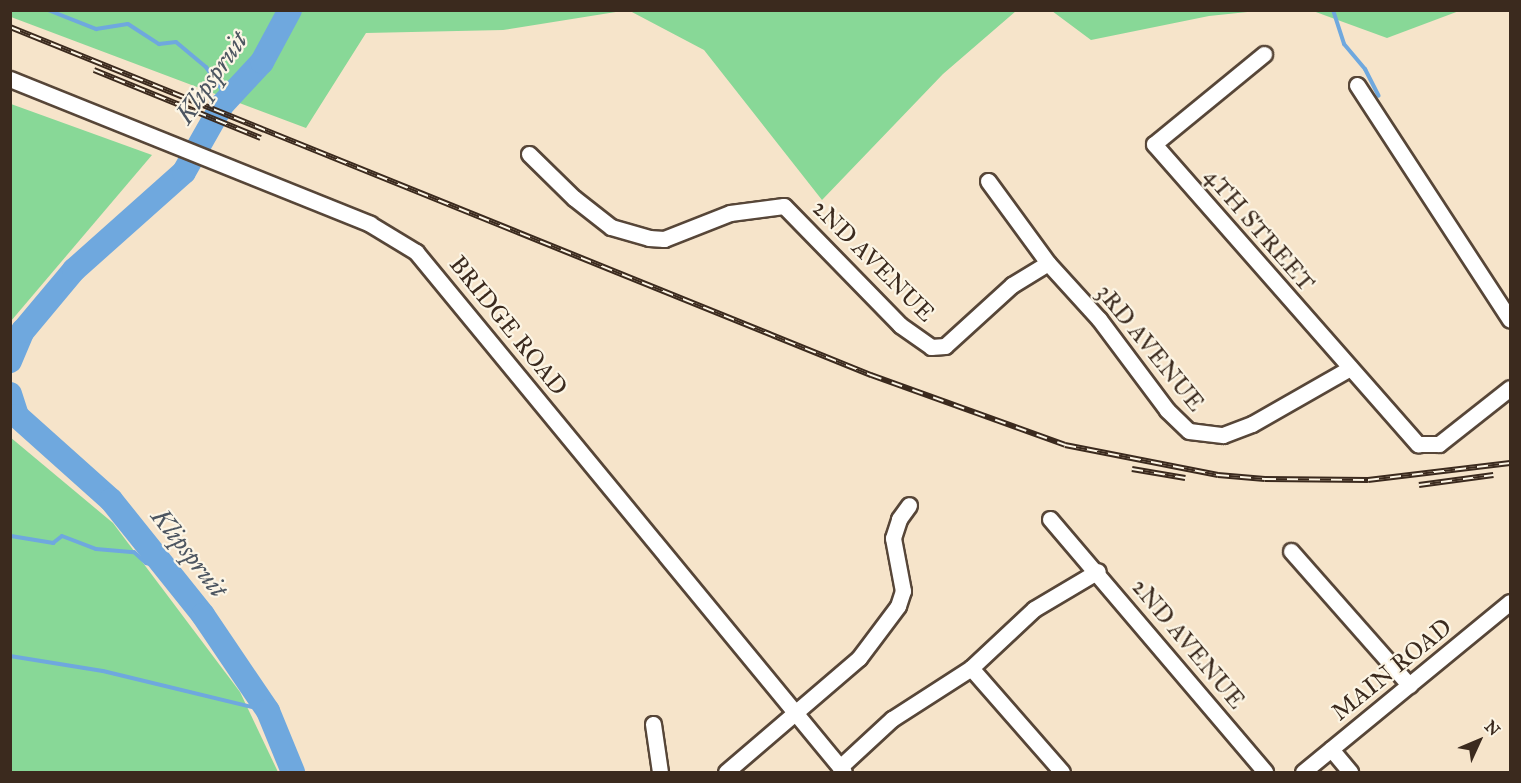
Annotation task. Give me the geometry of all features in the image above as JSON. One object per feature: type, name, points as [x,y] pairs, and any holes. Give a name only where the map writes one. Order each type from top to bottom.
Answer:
[{"type":"street","name":"4TH STREET","points":[[1264,54],[1154,144],[1397,423],[1418,444],[1427,446],[1451,436],[1510,388]]},
{"type":"street","name":"BRIDGE ROAD","points":[[10,79],[370,224],[416,252],[842,770]]},
{"type":"street","points":[[1358,85],[1510,320]]},
{"type":"street","name":"2ND AVENUE","points":[[528,154],[574,198],[611,227],[649,238],[664,239],[730,213],[784,206],[900,325],[931,347],[945,346],[1012,285],[1048,263]]},
{"type":"street","name":"3RD AVENUE","points":[[988,181],[1048,263],[1099,319],[1172,415],[1195,433],[1223,435],[1252,424],[1350,368]]},
{"type":"street","points":[[726,772],[859,658],[898,606],[903,591],[893,538],[899,519],[909,505]]},
{"type":"street","name":"2ND AVENUE","points":[[1050,519],[1098,571],[1265,772]]},
{"type":"street","points":[[1291,551],[1409,686]]},
{"type":"street","points":[[842,770],[892,719],[971,668],[1034,609],[1098,571]]},
{"type":"street","name":"MAIN ROAD","points":[[1303,772],[1510,603]]},
{"type":"street","points":[[971,668],[1007,705],[1062,772]]},
{"type":"street","points":[[653,724],[660,772]]},
{"type":"street","points":[[1331,749],[1350,772]]},
{"type":"green space","points":[[1313,10],[1459,11],[1387,38]]},
{"type":"green space","points":[[10,11],[622,11],[503,30],[366,33],[306,128],[11,17]]},
{"type":"green space","points":[[630,11],[1016,11],[943,74],[822,200],[704,50]]},
{"type":"green space","points":[[1052,11],[1257,11],[1209,16],[1091,40]]},
{"type":"green space","points":[[11,104],[152,155],[11,321]]},
{"type":"green space","points":[[10,437],[113,523],[240,692],[278,772],[11,772]]},
{"type":"waterway","points":[[48,10],[96,29],[128,24],[159,44],[176,42],[206,67],[228,99]]},
{"type":"waterway","name":"Klipspruit","points":[[10,361],[23,331],[74,270],[184,172],[222,105],[262,62],[290,10]]},
{"type":"waterway","points":[[1333,10],[1344,44],[1365,69],[1379,96]]},
{"type":"waterway","name":"Klipspruit","points":[[10,394],[17,416],[111,500],[203,615],[268,711],[293,772]]},
{"type":"waterway","points":[[11,536],[53,543],[62,536],[96,549],[134,552],[146,563],[166,568]]},
{"type":"waterway","points":[[10,656],[103,671],[268,711]]},
{"type":"railway","points":[[10,27],[871,375],[1065,445],[1218,475],[1265,479],[1368,480],[1510,463]]},
{"type":"railway","points":[[94,70],[261,138]]},
{"type":"railway","points":[[1132,469],[1185,478]]},
{"type":"railway","points":[[1419,485],[1493,475]]}]
